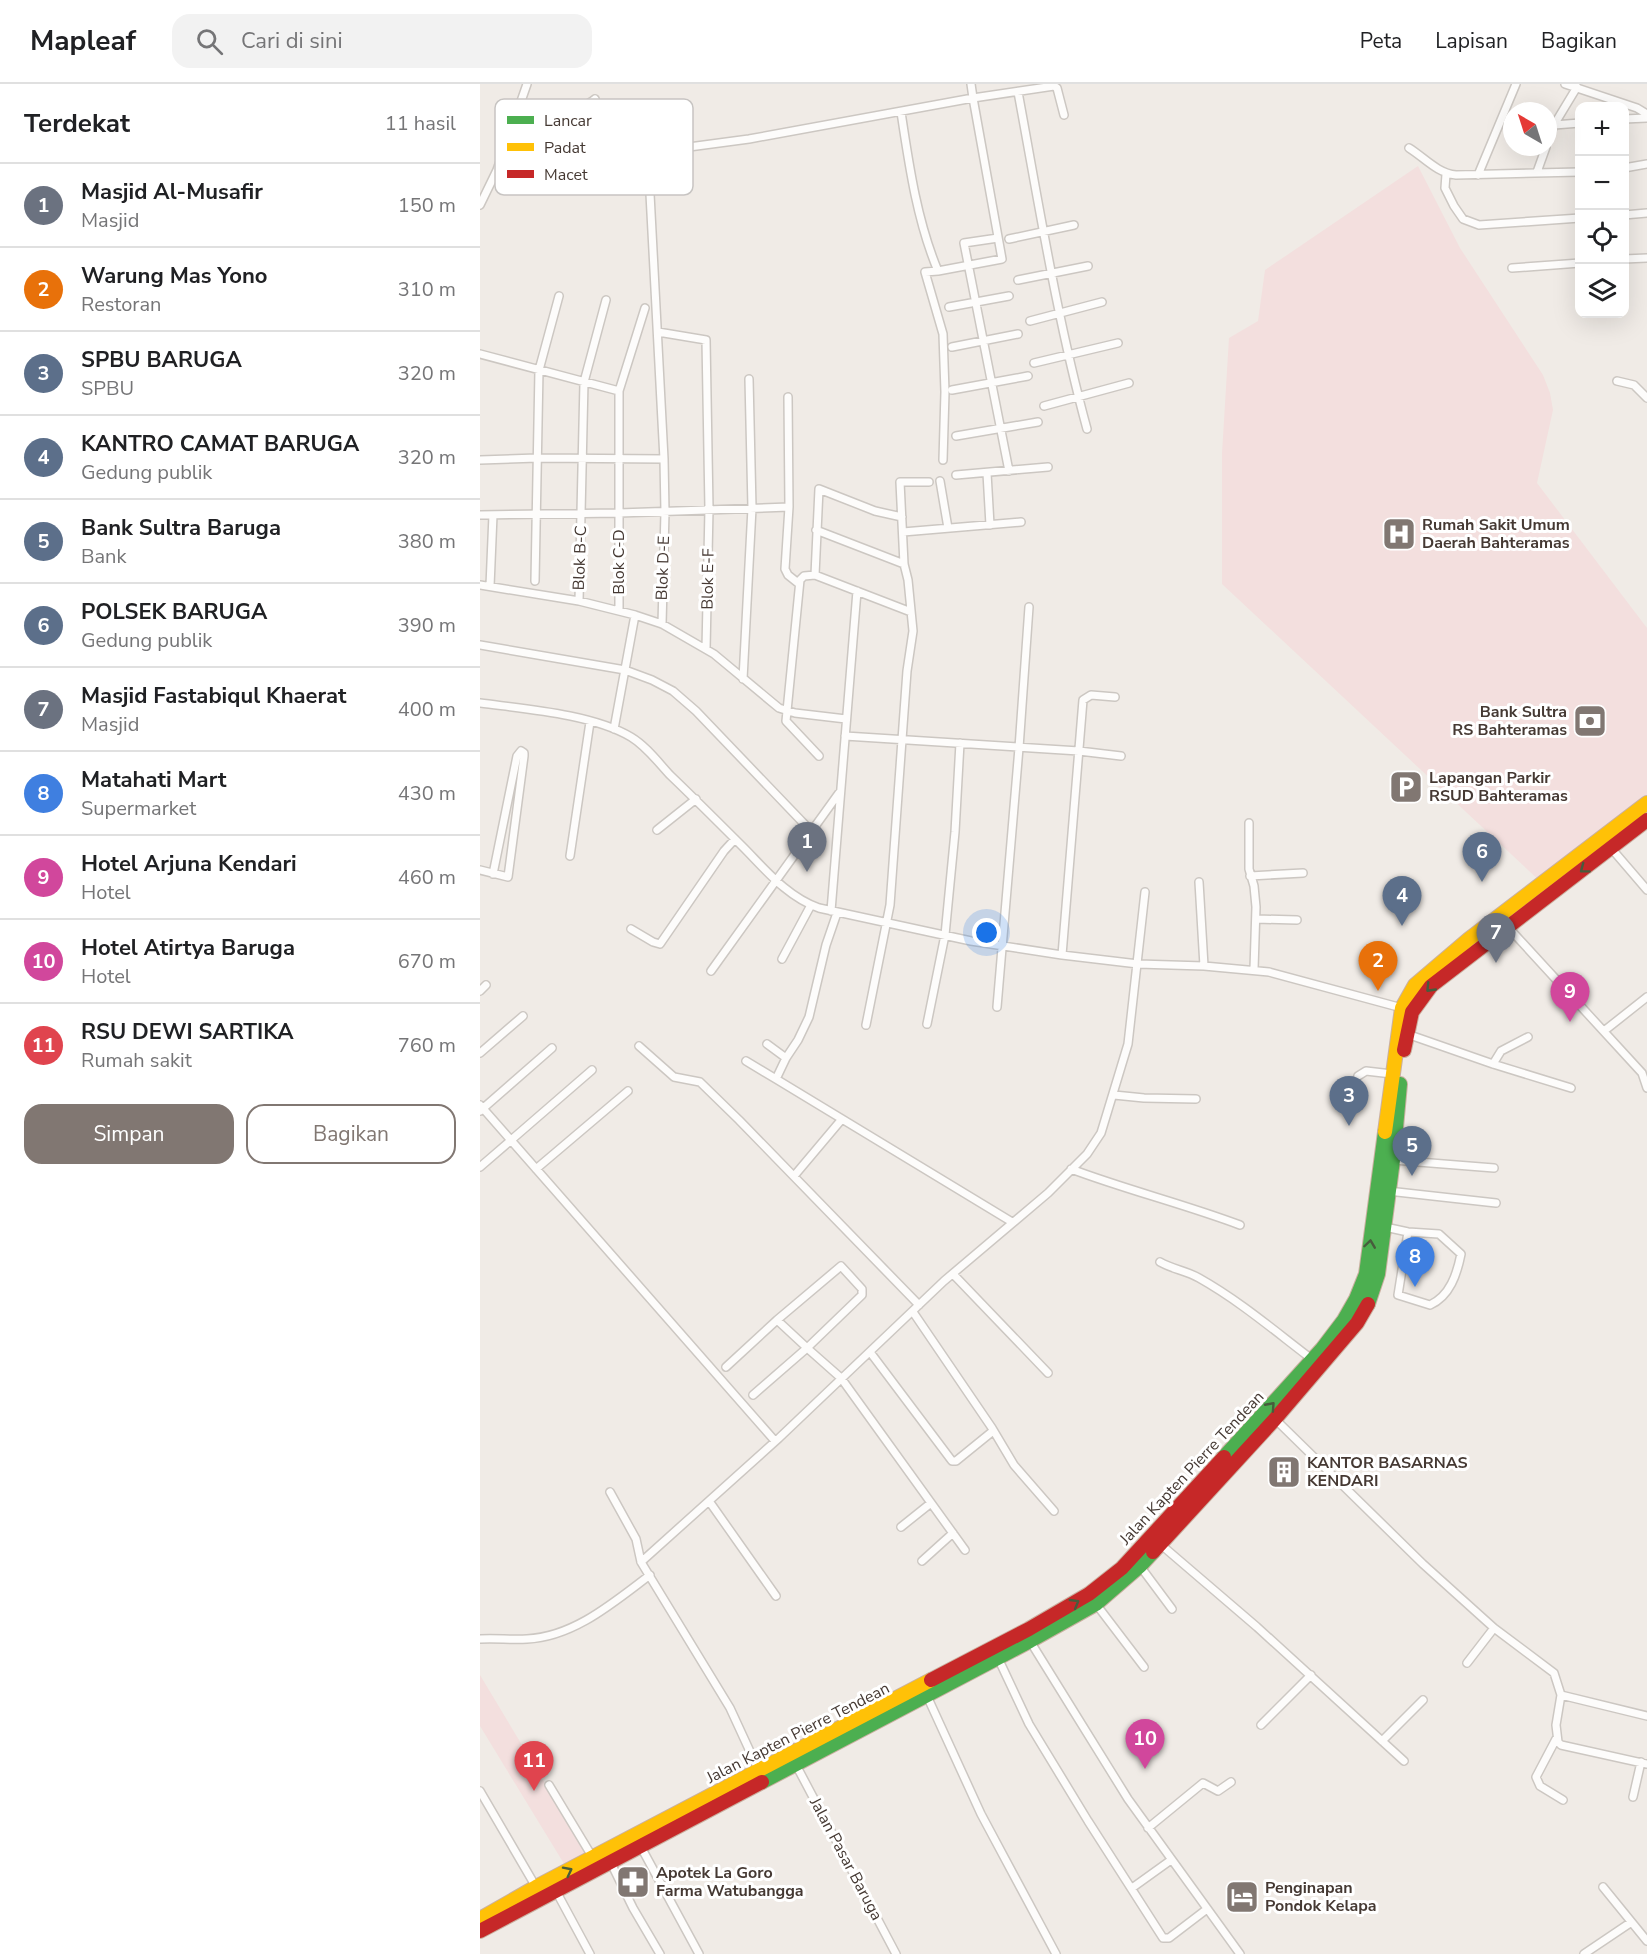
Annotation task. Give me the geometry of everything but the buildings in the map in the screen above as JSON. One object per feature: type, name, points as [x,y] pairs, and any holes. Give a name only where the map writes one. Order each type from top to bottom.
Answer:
[{"type":"highway","name":"Jalan Kapten Pierre Tendean","points":[[480,1919],[536,1887],[759,1771],[793,1760],[927,1696],[1030,1641],[1096,1604],[1140,1566],[1313,1360],[1349,1315],[1359,1297],[1366,1274],[1412,1012],[1431,986],[1507,926],[1647,803]]},
{"type":"highway","name":"Jalan Kapten Pierre Tendean","points":[[480,1930],[641,1847],[1029,1629],[1089,1594],[1122,1568],[1233,1456],[1275,1419],[1345,1339],[1366,1309],[1378,1274],[1393,1160],[1389,1138],[1392,1074],[1402,1008],[1415,985],[1469,939],[1558,879],[1611,848],[1647,820]]},
{"type":"street","points":[[522,99],[527,84]]},
{"type":"street","points":[[943,460],[945,392],[943,334],[925,272],[1002,259],[971,84]]},
{"type":"street","points":[[1478,176],[1516,84]]},
{"type":"street","points":[[1565,84],[1637,108],[1647,116]]},
{"type":"street","points":[[693,146],[749,139],[973,98],[1054,86],[1057,88],[1064,115]]},
{"type":"street","points":[[1557,120],[1577,87]]},
{"type":"street","points":[[1018,92],[1060,314],[1087,429]]},
{"type":"street","points":[[901,112],[920,215],[929,250],[938,271]]},
{"type":"street","points":[[1629,118],[1647,116]]},
{"type":"street","points":[[1557,125],[1575,123]]},
{"type":"street","points":[[1409,148],[1446,174],[1478,176],[1575,172]]},
{"type":"street","points":[[1537,172],[1543,156]]},
{"type":"street","points":[[1629,167],[1647,164]]},
{"type":"street","points":[[480,205],[495,174]]},
{"type":"street","points":[[1446,174],[1445,189],[1454,206],[1463,219],[1479,225],[1575,218]]},
{"type":"street","name":"Blok D-E","points":[[650,195],[664,459],[662,624]]},
{"type":"street","points":[[1629,215],[1647,213]]},
{"type":"street","points":[[1010,239],[1074,225]]},
{"type":"street","points":[[998,238],[964,243],[974,303],[1009,471]]},
{"type":"street","points":[[1629,259],[1647,258]]},
{"type":"street","points":[[1512,268],[1575,263]]},
{"type":"street","points":[[1018,280],[1088,266]]},
{"type":"street","points":[[535,581],[539,370],[560,296]]},
{"type":"street","points":[[949,307],[1010,296]]},
{"type":"street","name":"Blok B-C","points":[[579,601],[584,382],[606,300]]},
{"type":"street","points":[[1030,321],[1102,302]]},
{"type":"street","name":"Blok C-D","points":[[619,610],[619,392],[645,308]]},
{"type":"street","name":"Blok E-F","points":[[658,332],[706,340],[709,509],[706,649]]},
{"type":"street","points":[[951,347],[1018,334]]},
{"type":"street","points":[[1034,363],[1118,343]]},
{"type":"street","points":[[480,354],[619,392]]},
{"type":"street","points":[[952,390],[1028,376]]},
{"type":"street","points":[[743,678],[752,508],[749,380]]},
{"type":"street","points":[[1617,381],[1634,385],[1647,398]]},
{"type":"street","points":[[1044,406],[1129,383]]},
{"type":"street","points":[[788,397],[789,507],[785,569],[788,575],[798,583]]},
{"type":"street","points":[[956,436],[1038,422]]},
{"type":"street","points":[[480,460],[664,459]]},
{"type":"street","points":[[956,475],[1048,467]]},
{"type":"street","points":[[987,472],[990,525]]},
{"type":"street","points":[[940,481],[948,528]]},
{"type":"street","points":[[866,1025],[888,923],[907,671],[913,631],[908,580],[904,564],[900,482],[929,482]]},
{"type":"street","points":[[815,575],[819,489],[875,510],[902,517]]},
{"type":"street","points":[[480,515],[789,507]]},
{"type":"street","points":[[490,586],[493,515]]},
{"type":"street","points":[[903,531],[1021,522]]},
{"type":"street","points":[[816,530],[904,564]]},
{"type":"street","points":[[819,756],[786,722],[798,583],[804,576],[815,575],[911,612]]},
{"type":"street","points":[[480,585],[579,601],[619,610],[662,624],[722,660],[772,704],[786,711],[846,718]]},
{"type":"street","points":[[776,1078],[809,1017],[834,912],[839,793],[857,591]]},
{"type":"street","points":[[997,1007],[1029,607]]},
{"type":"street","points":[[614,729],[635,615]]},
{"type":"street","points":[[480,645],[625,670],[652,680],[679,696],[811,831]]},
{"type":"street","points":[[1062,955],[1083,700],[1091,695],[1115,697]]},
{"type":"street","points":[[480,703],[590,722],[614,729],[641,744],[776,881],[811,905],[834,912],[945,935],[1062,955],[1138,964],[1254,969],[1402,1008]]},
{"type":"street","points":[[570,856],[590,722]]},
{"type":"street","points":[[845,736],[1079,751],[1121,756]]},
{"type":"street","points":[[927,1024],[945,935],[955,831],[960,743]]},
{"type":"street","points":[[480,870],[493,874],[508,877],[524,756],[521,751],[517,756],[493,874]]},
{"type":"street","points":[[711,971],[839,793]]},
{"type":"street","points":[[657,830],[696,799]]},
{"type":"street","points":[[1249,824],[1248,863],[1255,892],[1256,919],[1254,969]]},
{"type":"street","points":[[631,929],[660,944],[719,858],[735,839]]},
{"type":"street","points":[[1611,848],[1647,890]]},
{"type":"street","points":[[1250,876],[1303,873]]},
{"type":"street","points":[[1199,882],[1204,966]]},
{"type":"street","points":[[642,1562],[919,1305],[1048,1193],[1088,1154],[1098,1140],[1114,1095],[1128,1044],[1145,892]]},
{"type":"street","points":[[782,959],[811,905]]},
{"type":"street","points":[[1256,919],[1298,920]]},
{"type":"street","points":[[1507,926],[1642,1073],[1647,1088]]},
{"type":"street","points":[[480,991],[486,985]]},
{"type":"street","points":[[1604,1031],[1647,997]]},
{"type":"street","points":[[480,1053],[523,1016]]},
{"type":"street","points":[[1407,1034],[1571,1088]]},
{"type":"street","points":[[1493,1064],[1501,1051],[1528,1037]]},
{"type":"street","points":[[767,1044],[786,1058]]},
{"type":"street","points":[[639,1046],[674,1077],[700,1082],[919,1305]]},
{"type":"street","points":[[552,1048],[481,1108],[775,1441]]},
{"type":"street","points":[[746,1062],[1012,1222]]},
{"type":"street","points":[[480,1167],[592,1070]]},
{"type":"street","points":[[1358,1076],[1366,1071],[1392,1074]]},
{"type":"street","points":[[536,1169],[628,1091]]},
{"type":"street","points":[[1114,1095],[1196,1100]]},
{"type":"street","points":[[794,1176],[842,1119]]},
{"type":"street","points":[[1393,1160],[1494,1168]]},
{"type":"street","points":[[1071,1169],[1120,1187],[1201,1210],[1240,1225]]},
{"type":"street","points":[[1388,1191],[1496,1203]]},
{"type":"street","points":[[1385,1227],[1441,1235],[1461,1254],[1454,1278],[1443,1297],[1430,1305],[1398,1295],[1408,1232]]},
{"type":"street","points":[[1160,1262],[1171,1269],[1197,1277],[1313,1360]]},
{"type":"street","points":[[726,1367],[839,1266],[844,1268],[862,1289],[862,1295],[807,1348],[753,1395]]},
{"type":"street","points":[[953,1274],[1048,1373]]},
{"type":"street","points":[[913,1311],[1014,1465],[1054,1511]]},
{"type":"street","points":[[777,1320],[841,1378],[965,1550]]},
{"type":"street","points":[[870,1352],[952,1461],[956,1461],[993,1431]]},
{"type":"street","points":[[1275,1419],[1423,1564],[1494,1628],[1554,1673],[1561,1695],[1556,1738],[1536,1777],[1540,1786],[1563,1800]]},
{"type":"street","points":[[610,1492],[636,1539],[642,1562],[730,1708],[759,1771]]},
{"type":"street","points":[[710,1501],[776,1596]]},
{"type":"street","points":[[901,1527],[931,1503]]},
{"type":"street","points":[[922,1561],[953,1533]]},
{"type":"street","points":[[1159,1543],[1311,1675],[1404,1761]]},
{"type":"street","points":[[1140,1566],[1172,1609]]},
{"type":"street","points":[[480,1639],[528,1639],[556,1634],[600,1611],[650,1575]]},
{"type":"street","points":[[1096,1604],[1144,1667]]},
{"type":"street","points":[[1467,1663],[1494,1628]]},
{"type":"street","points":[[1030,1641],[1148,1828],[1240,1954]]},
{"type":"street","points":[[998,1658],[1029,1724],[1163,1938],[1166,1939],[1207,1910]]},
{"type":"street","points":[[1261,1725],[1311,1675]]},
{"type":"street","points":[[1561,1695],[1647,1716]]},
{"type":"street","points":[[927,1696],[981,1814],[1056,1954]]},
{"type":"street","points":[[1382,1741],[1423,1701]]},
{"type":"street","points":[[1556,1738],[1562,1745],[1644,1763],[1633,1797]]},
{"type":"street","name":"Jalan Pasar Baruga","points":[[793,1760],[896,1954]]},
{"type":"street","points":[[1148,1828],[1203,1783],[1218,1791],[1231,1782]]},
{"type":"street","points":[[549,1785],[593,1858]]},
{"type":"street","points":[[480,1791],[536,1887]]},
{"type":"street","points":[[641,1847],[699,1954]]},
{"type":"street","points":[[1132,1888],[1171,1860]]},
{"type":"street","points":[[611,1863],[633,1908],[660,1954]]},
{"type":"street","points":[[1603,1887],[1630,1923],[1647,1941]]},
{"type":"street","points":[[556,1891],[590,1954]]},
{"type":"street","points":[[1584,1954],[1630,1923]]},
{"type":"shaded area","name":"Rumah Sakit Umum Daerah Bahteramas","points":[[1418,166],[1460,248],[1543,375],[1550,393],[1553,410],[1537,483],[1647,628],[1647,808],[1543,884],[1222,584],[1222,453],[1229,338],[1258,321],[1265,270]]},
{"type":"shaded area","points":[[480,1675],[588,1855],[566,1867],[480,1726]]},
{"type":"traffic: fast","points":[[1368,1304],[1378,1274],[1400,1084]]},
{"type":"traffic: fast","points":[[1224,1457],[1322,1349],[1344,1320],[1356,1299],[1366,1274],[1385,1132]]},
{"type":"traffic: fast","points":[[762,1782],[1096,1604],[1153,1552]]},
{"type":"traffic: slow","points":[[1385,1132],[1402,1008],[1415,985],[1469,939],[1647,803]]},
{"type":"traffic: slow","points":[[480,1919],[536,1887],[931,1680]]},
{"type":"traffic: jam","points":[[1404,1050],[1412,1012],[1431,986],[1647,820]]},
{"type":"traffic: jam","points":[[1153,1552],[1275,1419],[1357,1323],[1368,1304]]},
{"type":"traffic: jam","points":[[931,1680],[1029,1629],[1089,1594],[1122,1568],[1224,1457]]},
{"type":"traffic: jam","points":[[480,1931],[762,1782]]},
{"type":"place","name":"Rumah Sakit Umum Daerah Bahteramas","points":[[1399,534]]},
{"type":"place","name":"Bank Sultra RS Bahteramas","points":[[1590,721]]},
{"type":"place","name":"Lapangan Parkir RSUD Bahteramas","points":[[1406,787]]},
{"type":"place","name":"Masjid Al-Musafir","points":[[807,872]]},
{"type":"place","name":"POLSEK BARUGA","points":[[1482,882]]},
{"type":"place","name":"KANTRO CAMAT BARUGA","points":[[1402,926]]},
{"type":"place","name":"Masjid Fastabiqul Khaerat","points":[[1496,963]]},
{"type":"place","name":"Warung Mas Yono","points":[[1378,991]]},
{"type":"place","name":"Hotel Arjuna Kendari","points":[[1570,1022]]},
{"type":"place","name":"SPBU BARUGA","points":[[1349,1126]]},
{"type":"place","name":"Bank Sultra Baruga","points":[[1412,1176]]},
{"type":"place","name":"Matahati Mart","points":[[1415,1287]]},
{"type":"place","name":"KANTOR BASARNAS KENDARI","points":[[1284,1472]]},
{"type":"place","name":"Hotel Atirtya Baruga","points":[[1145,1769]]},
{"type":"place","name":"RSU DEWI SARTIKA","points":[[534,1791]]},
{"type":"place","name":"Apotek La Goro Farma Watubangga","points":[[633,1882]]},
{"type":"place","name":"Penginapan Pondok Kelapa","points":[[1242,1897]]}]
